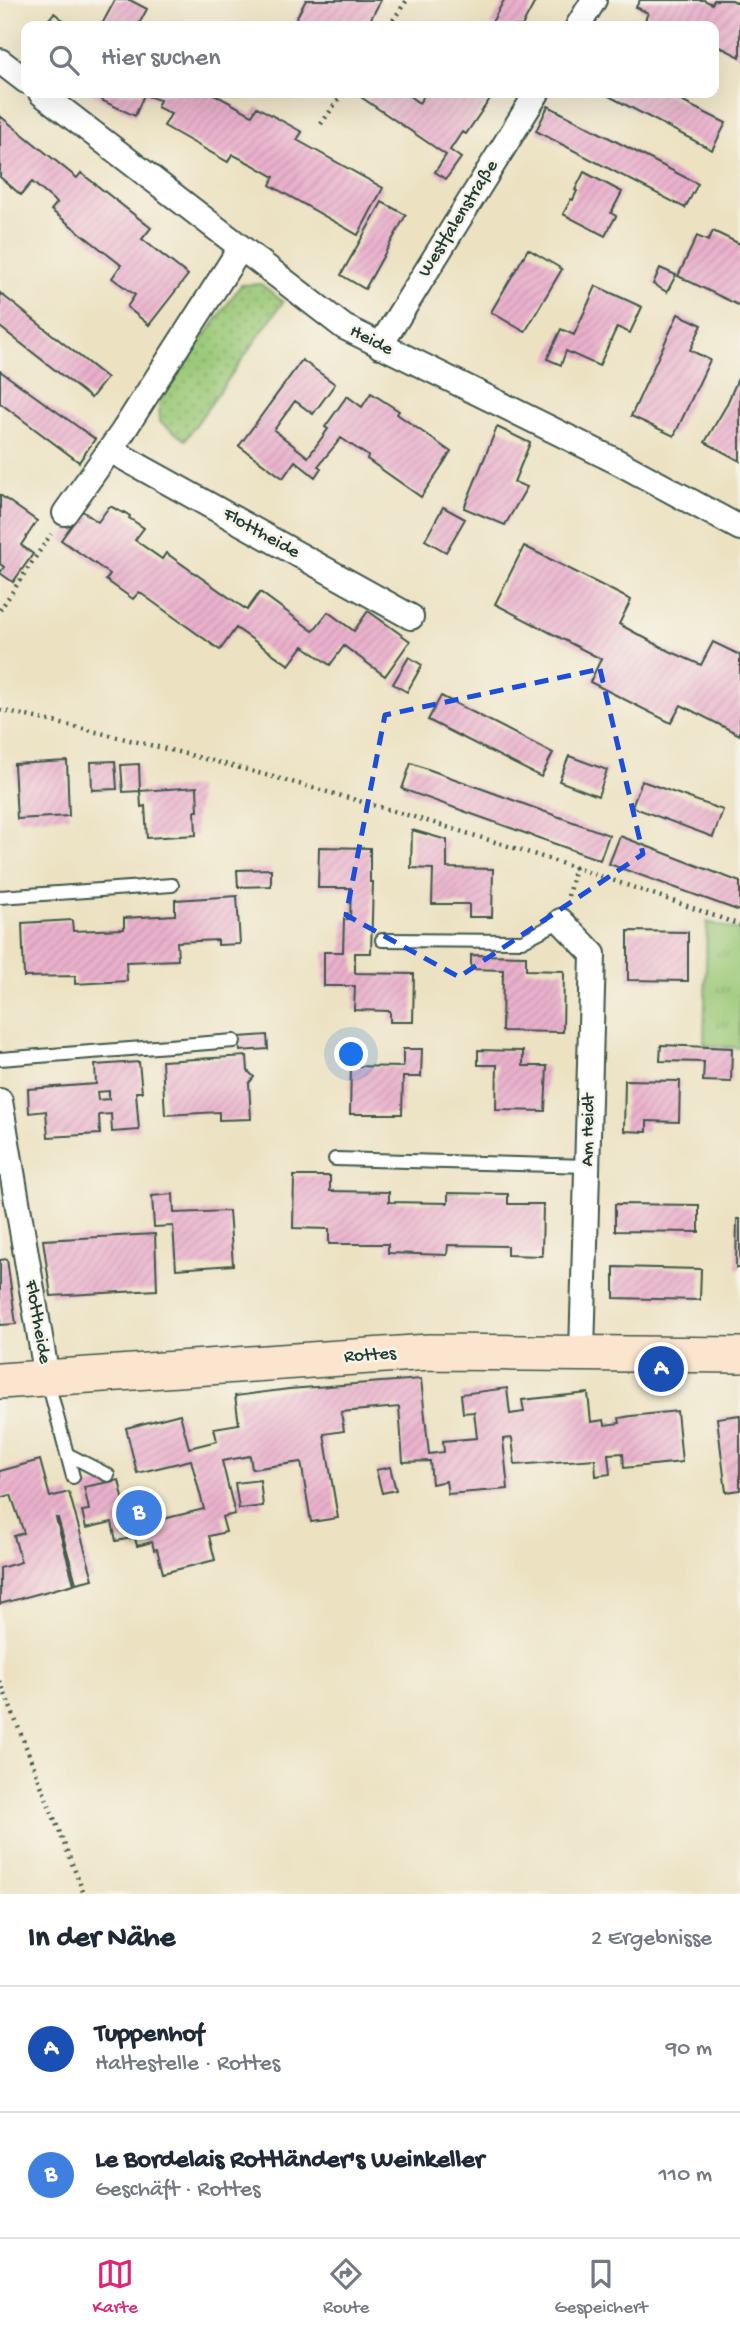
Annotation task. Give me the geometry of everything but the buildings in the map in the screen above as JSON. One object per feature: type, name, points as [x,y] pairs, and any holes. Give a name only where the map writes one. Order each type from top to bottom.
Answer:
[{"type":"street","points":[[581,21],[594,0]]},
{"type":"street","points":[[0,61],[21,77]]},
{"type":"street","name":"Heide","points":[[47,98],[344,327],[618,462],[740,528]]},
{"type":"street","name":"Westfalenstraße","points":[[380,346],[534,98]]},
{"type":"street","points":[[65,513],[110,450],[240,249]]},
{"type":"street","name":"Flottheide","points":[[110,450],[411,617]]},
{"type":"street","name":"Am Heidt","points":[[561,921],[593,954],[582,1353]]},
{"type":"street","name":"Flottheide","points":[[0,1101],[47,1378]]},
{"type":"street","name":"Rottes","points":[[0,1381],[429,1352],[740,1355]]},
{"type":"lane","points":[[0,897],[172,885]]},
{"type":"lane","points":[[382,940],[522,941],[561,921]]},
{"type":"lane","points":[[0,1059],[233,1041]]},
{"type":"lane","points":[[335,1159],[588,1166]]},
{"type":"lane","points":[[47,1378],[73,1477]]},
{"type":"lane","points":[[67,1454],[108,1475]]},
{"type":"path","points":[[392,21],[407,0]]},
{"type":"path","points":[[321,124],[339,98]]},
{"type":"path","points":[[0,610],[65,513]]},
{"type":"path","points":[[0,710],[104,733],[296,782],[575,866],[740,925]]},
{"type":"path","points":[[0,1681],[85,1894]]},
{"type":"highlighted area","points":[[600,669],[643,854],[459,977],[346,915],[385,715]]},
{"type":"green space","points":[[261,284],[283,302],[185,440],[160,422],[159,401],[241,285]]},
{"type":"green space","points":[[707,922],[740,931],[740,1048],[704,1045]]},
{"type":"place","name":"Tuppenhof","points":[[661,1369]]},
{"type":"place","name":"Le Bordelais Rottländer's Weinkeller","points":[[139,1513]]}]
